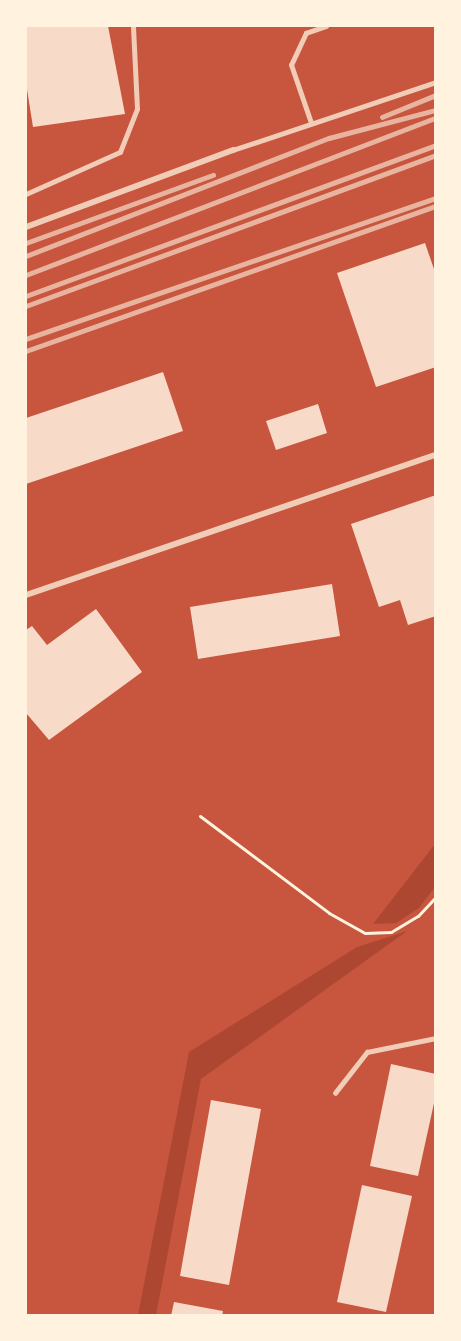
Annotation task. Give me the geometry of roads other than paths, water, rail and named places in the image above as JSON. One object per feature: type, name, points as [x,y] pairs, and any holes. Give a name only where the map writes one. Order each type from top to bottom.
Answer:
[{"type":"street","points":[[26,227],[232,150]]},
{"type":"street","points":[[26,595],[435,455]]},
{"type":"lane","points":[[26,194],[120,152],[137,109],[133,26]]},
{"type":"lane","points":[[311,123],[291,65],[306,33],[326,26]]},
{"type":"lane","points":[[232,150],[435,82]]},
{"type":"lane","points":[[335,1093],[368,1052],[435,1038]]},
{"type":"railway","points":[[382,117],[436,95]]},
{"type":"railway","points":[[26,256],[329,138],[436,110]]},
{"type":"railway","points":[[26,275],[436,118]]},
{"type":"railway","points":[[26,296],[436,145]]},
{"type":"railway","points":[[26,306],[436,155]]},
{"type":"railway","points":[[26,243],[213,175]]},
{"type":"railway","points":[[26,339],[436,198]]},
{"type":"railway","points":[[26,351],[436,206]]}]
